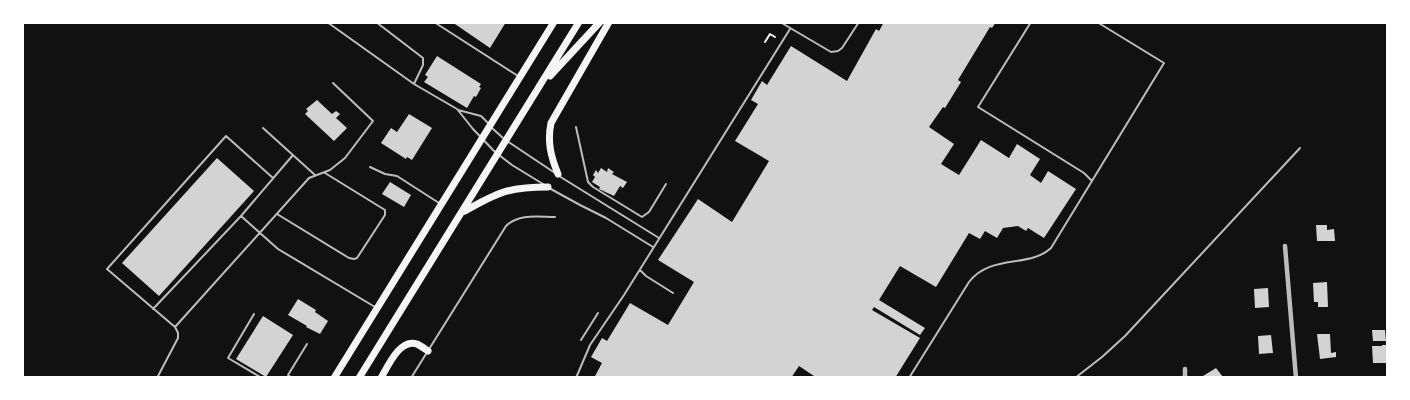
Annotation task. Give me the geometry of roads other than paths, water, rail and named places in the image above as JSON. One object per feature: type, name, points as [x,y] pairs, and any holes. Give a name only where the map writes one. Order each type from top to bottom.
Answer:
[{"type":"main road","points":[[359,378],[578,22]]},
{"type":"main road","points":[[539,87],[600,22]]},
{"type":"main road","points":[[558,174],[550,149],[551,124],[609,22]]},
{"type":"main road","points":[[334,378],[520,78],[552,23]]},
{"type":"main road","points":[[462,212],[495,194],[512,189],[548,187]]},
{"type":"main road","points":[[381,378],[397,352],[404,346],[417,344],[428,351]]},
{"type":"street","points":[[1285,246],[1296,378]]},
{"type":"street","points":[[1185,369],[1185,378]]},
{"type":"lane","points":[[327,22],[414,84],[457,109],[481,116],[506,141],[659,238]]},
{"type":"lane","points":[[376,22],[424,58],[423,65],[414,84]]},
{"type":"lane","points":[[434,22],[520,78]]},
{"type":"lane","points":[[780,22],[826,51],[834,52],[842,48],[859,22]]},
{"type":"lane","points":[[1031,22],[978,107],[1084,173],[1092,181]]},
{"type":"lane","points":[[909,378],[973,276],[983,269],[1039,255],[1048,251],[1053,245],[1164,63],[1097,22]]},
{"type":"lane","points":[[576,378],[590,345],[790,29]]},
{"type":"lane","points":[[175,327],[309,178],[330,170],[345,158],[373,121],[333,84]]},
{"type":"lane","points":[[457,109],[482,139],[512,165],[606,218],[653,248]]},
{"type":"lane","points":[[576,127],[588,182],[593,187],[642,217],[649,212],[666,184]]},
{"type":"lane","points":[[263,128],[316,176]]},
{"type":"lane","points":[[157,378],[178,338],[175,327],[106,269],[226,136],[273,178]]},
{"type":"lane","points":[[1074,378],[1125,336],[1300,148]]},
{"type":"lane","points":[[153,309],[241,216],[293,155]]},
{"type":"lane","points":[[370,167],[385,174],[397,176],[441,204]]},
{"type":"lane","points":[[277,214],[349,258],[357,258],[385,215],[385,210],[324,172]]},
{"type":"lane","points":[[241,216],[278,249],[377,308]]},
{"type":"lane","points":[[411,378],[509,223],[524,217],[555,217]]},
{"type":"lane","points":[[639,270],[673,293]]},
{"type":"lane","points":[[582,340],[598,313]]},
{"type":"lane","points":[[254,314],[228,358],[262,378]]},
{"type":"lane","points":[[292,378],[287,376],[307,344]]}]
